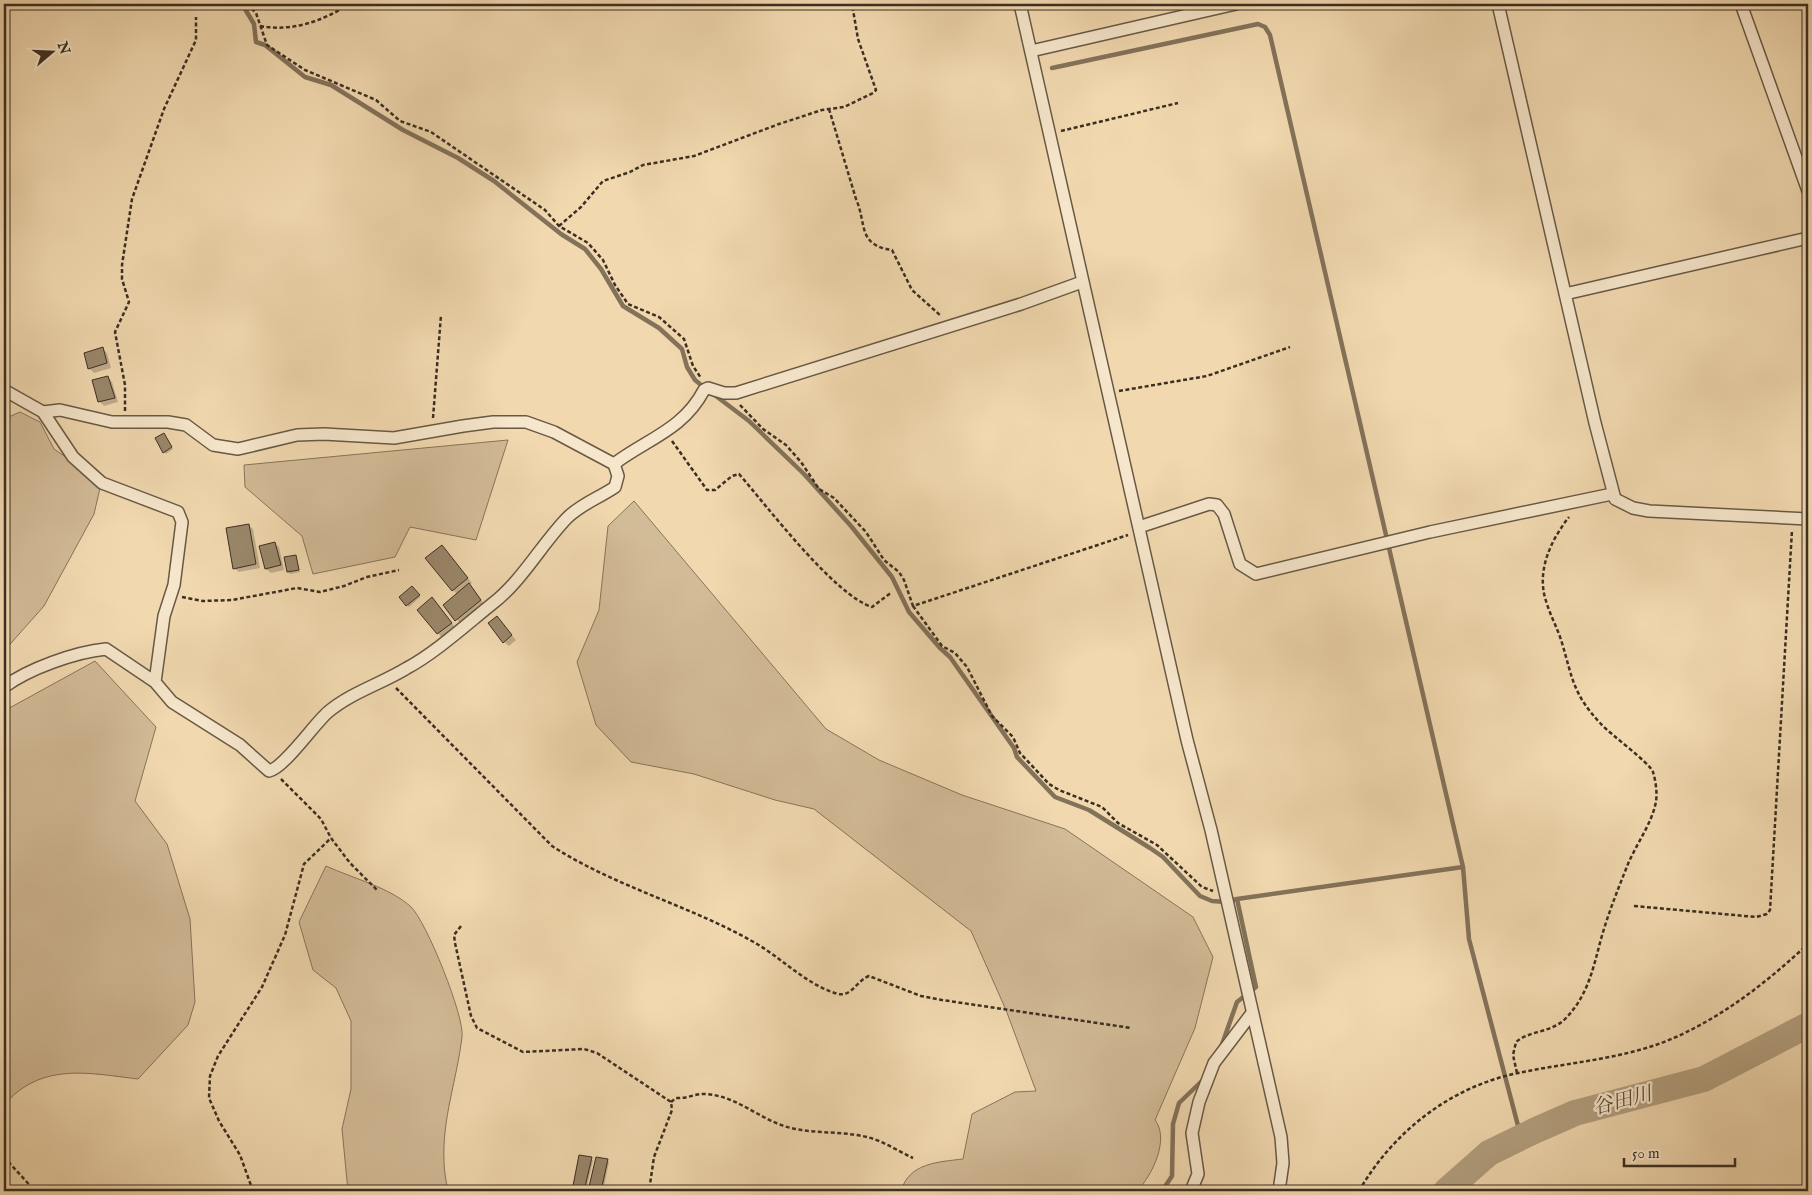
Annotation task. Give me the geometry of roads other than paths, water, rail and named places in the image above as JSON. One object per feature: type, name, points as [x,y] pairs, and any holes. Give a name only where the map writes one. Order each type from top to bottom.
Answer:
[{"type":"street","points":[[1020,4],[1082,282],[1281,1137],[1283,1163],[1279,1191]]},
{"type":"street","points":[[1031,51],[1236,4]]},
{"type":"street","points":[[1498,4],[1612,494],[1619,502],[1639,509],[1808,519]]},
{"type":"street","points":[[1741,4],[1808,190]]},
{"type":"street","points":[[1565,294],[1808,238]]},
{"type":"street","points":[[614,464],[666,432],[689,412],[708,388],[732,394],[944,326],[1021,304],[1082,282]]},
{"type":"street","points":[[4,390],[43,412],[74,457],[102,484],[178,512],[180,515],[182,522],[171,596],[164,616],[155,682]]},
{"type":"street","points":[[4,688],[16,678],[60,661],[106,649],[155,682],[172,702],[240,745],[269,771],[274,769],[327,713],[360,691],[406,669],[427,656],[505,593],[568,516],[594,498],[615,487],[618,476],[614,464],[554,432],[526,422],[493,422],[394,438],[324,434],[304,435],[238,449],[214,445],[186,425],[168,422],[125,422],[83,417],[60,410],[43,412]]},
{"type":"street","points":[[1139,527],[1209,504],[1217,505],[1223,511],[1240,564],[1256,574],[1430,532],[1612,494]]},
{"type":"street","points":[[1191,1191],[1198,1174],[1192,1133],[1199,1102],[1214,1064],[1252,1013]]},
{"type":"waterway","points":[[242,4],[254,24],[256,42],[265,45],[305,77],[331,85],[403,130],[458,158],[494,181],[561,234],[585,249],[601,269],[623,306],[659,328],[682,349],[687,367],[695,380],[706,389]]},
{"type":"waterway","points":[[1052,68],[1258,24],[1265,27],[1270,35],[1463,867],[1469,939],[1521,1137]]},
{"type":"waterway","points":[[712,393],[749,421],[804,474],[851,526],[892,577],[909,612],[950,657],[1014,748],[1017,757],[1055,797],[1089,810],[1150,848],[1163,857],[1200,896],[1212,901],[1226,902],[1463,867]]},
{"type":"waterway","points":[[1220,1050],[1237,1002],[1256,987],[1237,899]]},
{"type":"waterway","name":"谷田川","points":[[1446,1191],[1489,1153],[1534,1131],[1575,1113],[1704,1079],[1808,1025]]},
{"type":"waterway","points":[[1162,1191],[1172,1176],[1173,1124],[1179,1103],[1204,1079]]}]
